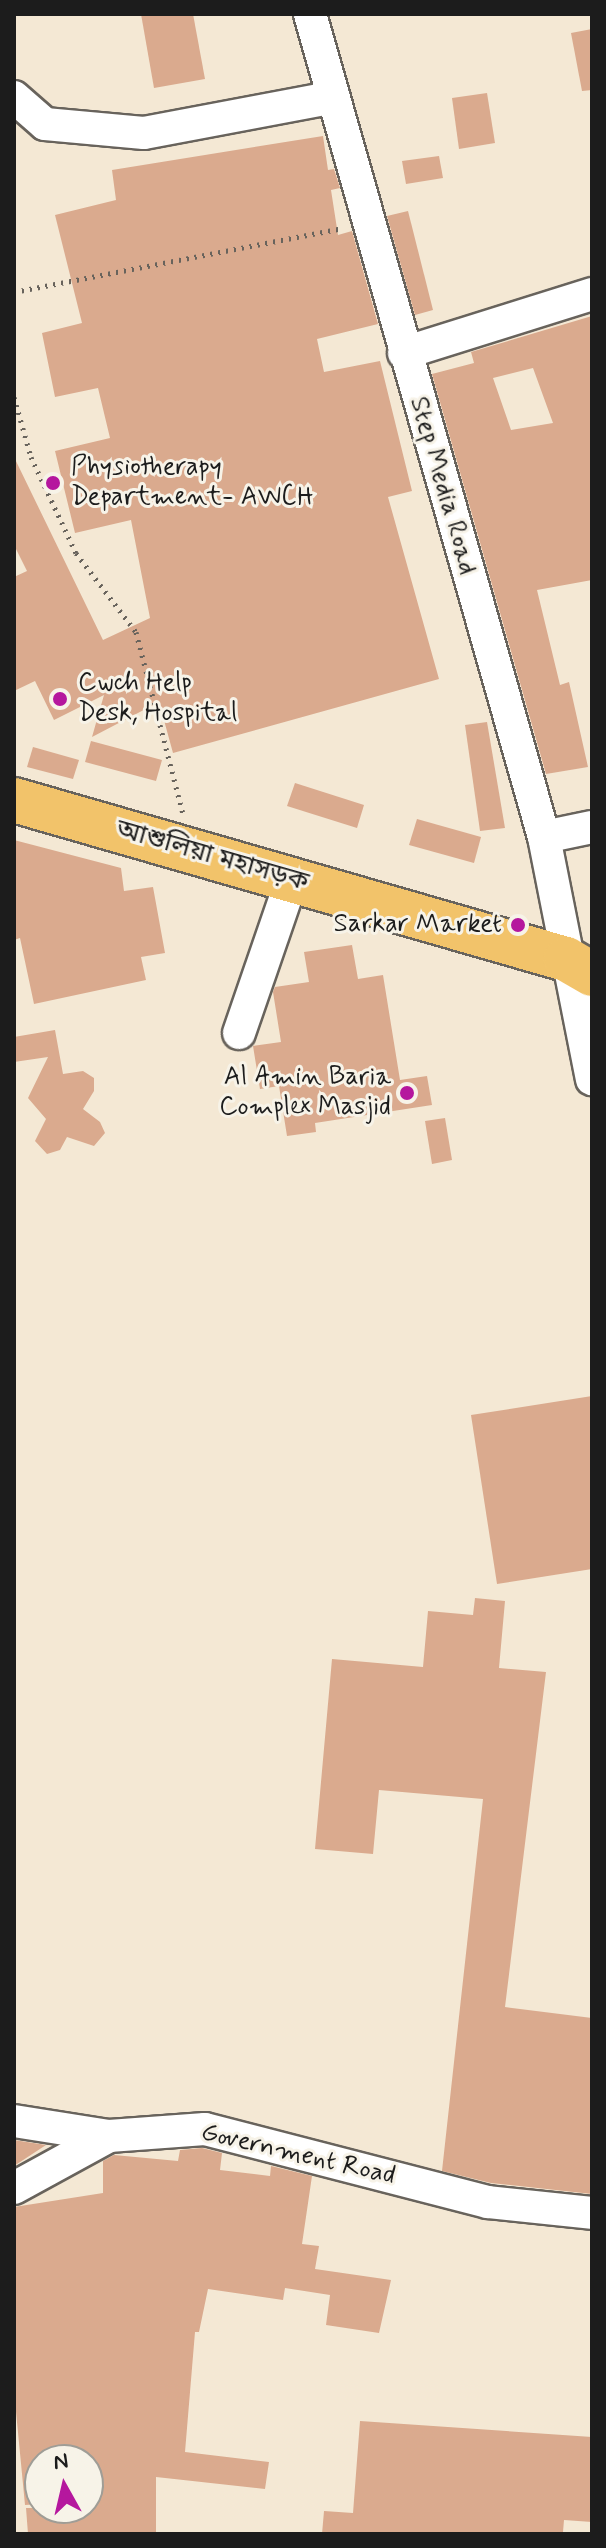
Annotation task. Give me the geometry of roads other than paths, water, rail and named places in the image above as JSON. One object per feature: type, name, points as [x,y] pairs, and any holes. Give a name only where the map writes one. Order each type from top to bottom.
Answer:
[{"type":"highway","name":"আশুলিয়া মহাসড়ক","points":[[14,800],[292,879],[579,967]]},
{"type":"street","name":"Step Media Road","points":[[310,14],[579,967],[592,1079]]},
{"type":"street","points":[[14,97],[45,124],[144,133],[334,97]]},
{"type":"street","points":[[404,353],[592,294]]},
{"type":"street","points":[[544,837],[592,827]]},
{"type":"street","points":[[239,1033],[292,879]]},
{"type":"street","points":[[14,2121],[109,2136]]},
{"type":"street","name":"Government Road","points":[[14,2188],[109,2136],[205,2129],[488,2202],[592,2213]]},
{"type":"place","name":"Physiotherapy Department- AWCH","points":[[53,483]]},
{"type":"place","name":"Cwch Help Desk, Hospital","points":[[60,699]]},
{"type":"place","name":"Sarkar Market","points":[[518,925]]},
{"type":"place","name":"Al Amin Baria Complex Masjid","points":[[407,1093]]}]
